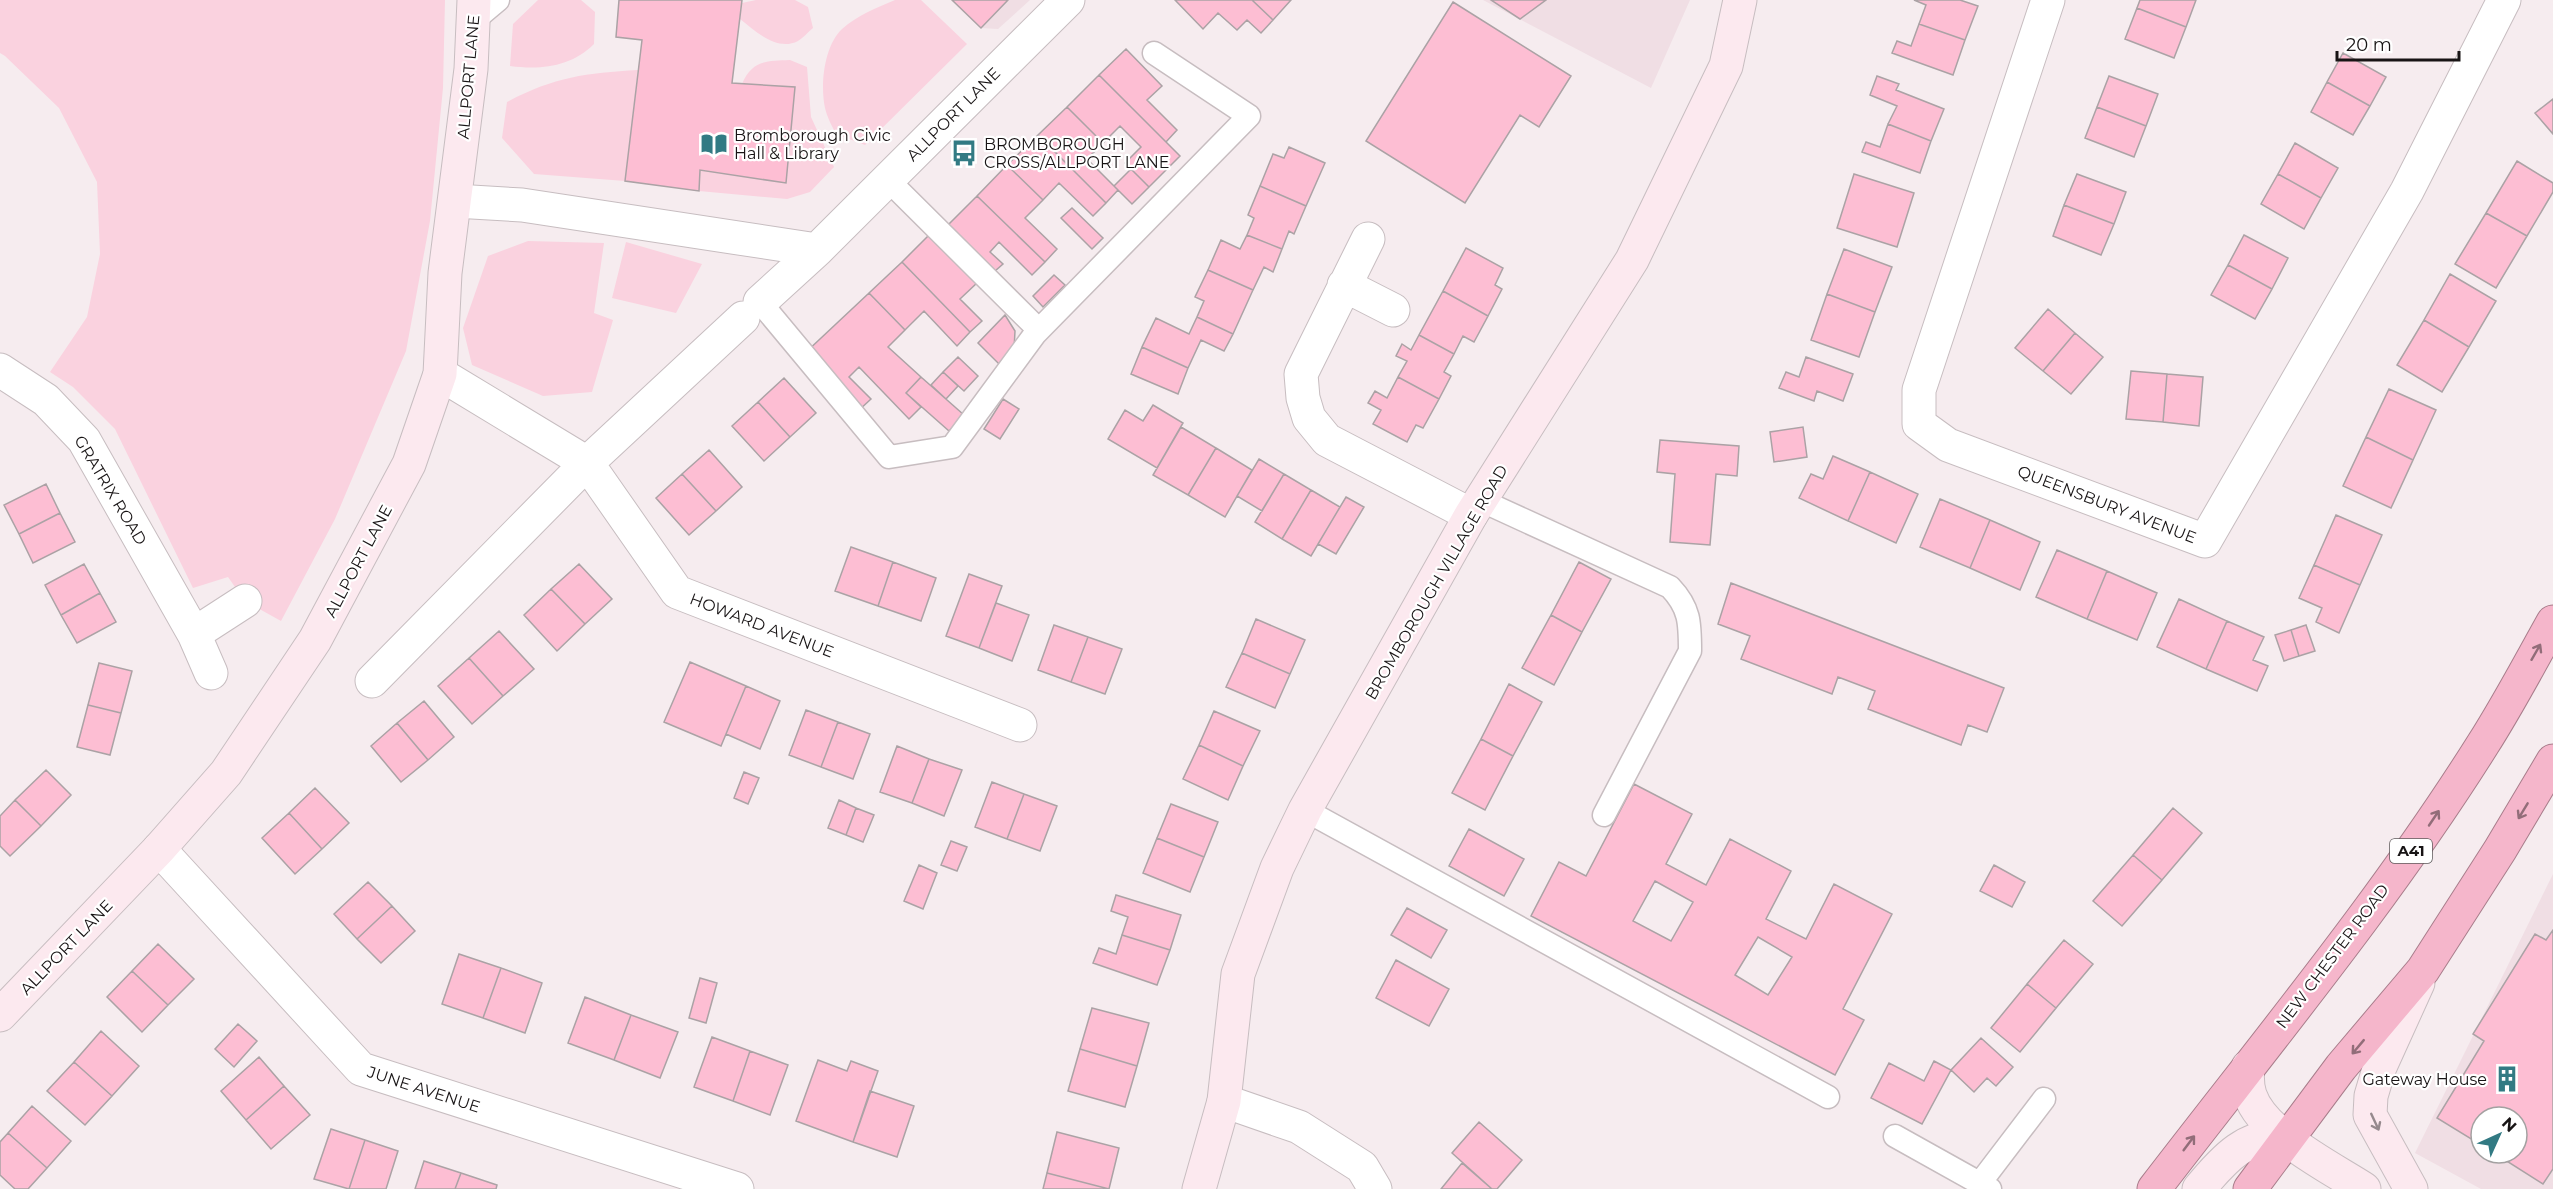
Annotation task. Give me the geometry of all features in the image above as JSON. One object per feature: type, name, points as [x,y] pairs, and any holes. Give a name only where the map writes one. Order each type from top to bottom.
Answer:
[{"type":"highway","name":"NEW CHESTER ROAD","points":[[2154,1189],[2423,834],[2484,744],[2553,622]]},
{"type":"highway","points":[[2250,1189],[2341,1067],[2423,970],[2500,850],[2553,761]]},
{"type":"street","name":"ALLPORT LANE","points":[[372,681],[587,463],[817,250],[1068,0]]},
{"type":"street","name":"BROMBOROUGH VILLAGE ROAD","points":[[1199,1189],[1224,1101],[1238,974],[1277,868],[1305,810],[1476,508],[1632,260],[1726,66],[1740,0]]},
{"type":"street","name":"QUEENSBURY AVENUE","points":[[2048,0],[1919,390],[1919,424],[1948,445],[2205,541],[2407,191],[2504,0]]},
{"type":"street","name":"ALLPORT LANE","points":[[0,1016],[159,849],[226,773],[315,640],[409,464],[440,374],[445,273],[471,69],[474,11]]},
{"type":"street","points":[[455,201],[522,205],[817,250]]},
{"type":"street","points":[[1368,239],[1301,374],[1303,398],[1309,418],[1327,441],[1476,508]]},
{"type":"street","points":[[1344,285],[1393,310]]},
{"type":"street","name":"GRATRIX ROAD","points":[[0,370],[46,400],[84,440],[194,634],[211,673]]},
{"type":"street","name":"HOWARD AVENUE","points":[[440,374],[587,463],[677,592],[1020,726]]},
{"type":"street","points":[[194,634],[245,602]]},
{"type":"street","name":"JUNE AVENUE","points":[[159,849],[361,1069],[737,1189]]},
{"type":"street","points":[[2412,1189],[2370,1115],[2371,1096],[2379,1069],[2423,970]]},
{"type":"street","points":[[2247,1067],[2250,1096],[2258,1109],[2288,1140],[2364,1189]]},
{"type":"street","points":[[1224,1101],[1299,1127],[1362,1167],[1375,1189]]},
{"type":"street","points":[[2199,1189],[2217,1167],[2234,1152],[2252,1141],[2272,1137],[2288,1140]]},
{"type":"lane","points":[[474,11],[498,0]]},
{"type":"lane","points":[[752,310],[889,457],[952,447],[1039,330],[1249,116],[1154,53]]},
{"type":"lane","points":[[888,180],[1039,330]]},
{"type":"lane","points":[[1476,508],[1670,587],[1683,600],[1690,625],[1690,651],[1604,814]]},
{"type":"lane","points":[[1305,810],[1828,1097]]},
{"type":"lane","points":[[1895,1136],[1985,1186],[2044,1099]]},
{"type":"shaded area","points":[[0,0],[445,0],[443,88],[430,221],[406,351],[335,519],[281,621],[245,601],[228,577],[193,588],[115,429],[73,387],[50,372],[87,317],[100,254],[97,182],[59,108],[0,53]]},
{"type":"shaded area","points":[[538,0],[581,0],[595,12],[594,44],[576,58],[555,65],[510,66],[513,24]]},
{"type":"shaded area","points":[[756,0],[795,0],[808,7],[813,28],[800,40],[790,44],[767,39],[740,19],[742,3]]},
{"type":"shaded area","points":[[895,0],[921,0],[967,44],[865,145],[836,134],[828,118],[823,88],[827,55],[836,36],[848,24]]},
{"type":"shaded area","points":[[952,0],[1030,0],[998,29],[981,28]]},
{"type":"shaded area","points":[[1483,0],[1690,0],[1651,88]]},
{"type":"shaded area","points":[[790,60],[807,67],[811,117],[834,167],[810,192],[787,199],[699,191],[700,170],[786,182],[795,88],[742,84],[750,70],[761,63]]},
{"type":"shaded area","points":[[638,70],[625,181],[534,174],[502,138],[507,102],[540,87],[571,78]]},
{"type":"shaded area","points":[[528,241],[604,243],[594,313],[613,320],[592,392],[543,396],[472,365],[463,328],[488,256]]},
{"type":"shaded area","points":[[626,242],[702,264],[676,313],[612,298]]},
{"type":"shaded area","name":"Gateway House","points":[[2553,874],[2553,1189],[2481,1189],[2415,1153]]},
{"type":"building","points":[[619,0],[742,0],[732,83],[795,87],[786,183],[700,170],[699,191],[625,181],[642,40],[616,37]]},
{"type":"building","points":[[952,0],[1008,0],[981,28]]},
{"type":"building","points":[[1175,0],[1252,0],[1273,20],[1261,33],[1247,20],[1237,30],[1218,13],[1203,29]]},
{"type":"building","points":[[1252,0],[1291,0],[1273,20]]},
{"type":"building","points":[[1491,0],[1546,0],[1520,19]]},
{"type":"building","points":[[1914,0],[1960,0],[1978,6],[1965,40],[1919,24],[1926,5]]},
{"type":"building","points":[[2140,0],[2196,0],[2186,27],[2137,8]]},
{"type":"building","points":[[1453,2],[1571,76],[1539,127],[1520,115],[1465,203],[1366,141]]},
{"type":"building","points":[[2137,8],[2186,27],[2174,58],[2125,39]]},
{"type":"building","points":[[1919,24],[1965,40],[1953,75],[1892,53],[1897,41],[1911,46]]},
{"type":"building","points":[[1126,49],[1162,86],[1147,100],[1177,130],[1166,142],[1099,75]]},
{"type":"building","points":[[2343,53],[2386,77],[2370,106],[2327,82]]},
{"type":"building","points":[[1099,75],[1180,156],[1149,187],[1125,163],[1141,147],[1120,126],[1103,143],[1067,107]]},
{"type":"building","points":[[1877,76],[1899,84],[1896,90],[1944,109],[1931,141],[1888,124],[1897,106],[1870,95]]},
{"type":"building","points":[[2109,76],[2158,94],[2146,126],[2097,107]]},
{"type":"building","points":[[2327,82],[2370,106],[2353,135],[2311,112]]},
{"type":"building","points":[[2553,99],[2553,134],[2535,113]]},
{"type":"building","points":[[1067,107],[1103,143],[1087,159],[1118,190],[1106,203],[1038,135]]},
{"type":"building","points":[[2097,107],[2146,126],[2134,157],[2085,138]]},
{"type":"building","points":[[1888,124],[1931,141],[1920,173],[1862,152],[1866,142],[1880,147]]},
{"type":"building","points":[[1038,135],[1106,203],[1093,216],[1059,183],[1043,200],[1007,165]]},
{"type":"building","points":[[2295,143],[2338,168],[2321,198],[2278,174]]},
{"type":"building","points":[[1289,147],[1325,163],[1306,206],[1260,186],[1273,154],[1284,158]]},
{"type":"building","points":[[2517,161],[2553,183],[2553,192],[2527,236],[2486,213]]},
{"type":"building","points":[[1007,165],[1043,200],[1025,218],[1057,249],[1045,262],[977,196]]},
{"type":"building","points":[[1131,169],[1149,187],[1132,204],[1114,186]]},
{"type":"building","points":[[1854,174],[1914,193],[1897,247],[1837,228]]},
{"type":"building","points":[[2077,174],[2126,192],[2114,224],[2064,205]]},
{"type":"building","points":[[2278,174],[2321,198],[2304,229],[2261,204]]},
{"type":"building","points":[[1260,186],[1306,206],[1294,234],[1289,231],[1282,249],[1247,235],[1254,218],[1248,215]]},
{"type":"building","points":[[977,196],[1045,262],[1032,275],[999,242],[990,252],[1003,264],[995,271],[948,225]]},
{"type":"building","points":[[2064,205],[2114,224],[2101,255],[2053,236]]},
{"type":"building","points":[[1072,208],[1103,238],[1092,249],[1061,218]]},
{"type":"building","points":[[2486,213],[2527,236],[2496,288],[2455,264]]},
{"type":"building","points":[[931,233],[978,282],[960,299],[982,321],[970,332],[902,262]]},
{"type":"building","points":[[1247,235],[1282,249],[1273,272],[1264,267],[1253,290],[1208,270],[1221,240],[1240,249]]},
{"type":"building","points":[[2244,235],[2288,258],[2272,289],[2228,265]]},
{"type":"building","points":[[1466,248],[1503,268],[1495,285],[1502,289],[1488,316],[1443,291]]},
{"type":"building","points":[[1844,249],[1892,267],[1875,312],[1827,294]]},
{"type":"building","points":[[902,262],[970,332],[957,346],[924,311],[905,330],[869,293]]},
{"type":"building","points":[[2228,265],[2272,289],[2255,319],[2211,295]]},
{"type":"building","points":[[1208,270],[1253,290],[1233,334],[1197,317],[1204,301],[1195,297]]},
{"type":"building","points":[[2450,274],[2496,301],[2469,347],[2424,320]]},
{"type":"building","points":[[1054,275],[1065,285],[1043,307],[1033,296]]},
{"type":"building","points":[[1443,291],[1488,316],[1474,342],[1463,336],[1454,354],[1419,335]]},
{"type":"building","points":[[869,293],[905,330],[888,347],[921,377],[906,393],[921,407],[909,419],[859,367],[849,377],[871,399],[858,411],[804,354]]},
{"type":"building","points":[[1827,294],[1875,312],[1859,357],[1811,340]]},
{"type":"building","points":[[2048,309],[2075,333],[2043,371],[2015,348]]},
{"type":"building","points":[[1005,315],[1015,331],[1014,350],[1001,366],[978,343]]},
{"type":"building","points":[[1197,317],[1233,334],[1224,351],[1201,340],[1188,368],[1142,347],[1156,318],[1189,334]]},
{"type":"building","points":[[2424,320],[2469,347],[2442,392],[2397,365]]},
{"type":"building","points":[[2075,333],[2103,357],[2071,394],[2043,371]]},
{"type":"building","points":[[1419,335],[1454,354],[1444,372],[1451,376],[1439,399],[1398,377],[1407,361],[1396,356],[1402,344],[1411,350]]},
{"type":"building","points":[[1142,347],[1188,368],[1178,394],[1131,374]]},
{"type":"building","points":[[958,357],[978,376],[964,391],[943,372]]},
{"type":"building","points":[[1806,357],[1853,374],[1843,401],[1817,391],[1814,401],[1779,388],[1786,372],[1799,377]]},
{"type":"building","points":[[2131,371],[2167,374],[2163,422],[2126,419]]},
{"type":"building","points":[[943,372],[958,386],[946,399],[931,385]]},
{"type":"building","points":[[2167,374],[2203,377],[2199,426],[2163,422]]},
{"type":"building","points":[[921,377],[964,415],[949,431],[906,393]]},
{"type":"building","points":[[1398,377],[1439,399],[1423,428],[1416,425],[1407,442],[1373,424],[1381,410],[1368,403],[1375,391],[1387,398]]},
{"type":"building","points":[[784,378],[816,413],[790,437],[758,402]]},
{"type":"building","points":[[2389,389],[2436,410],[2413,460],[2366,437]]},
{"type":"building","points":[[1003,399],[1019,409],[1000,439],[984,429]]},
{"type":"building","points":[[758,402],[790,437],[764,461],[732,426]]},
{"type":"building","points":[[1153,405],[1183,423],[1157,468],[1108,439],[1125,410],[1143,421]]},
{"type":"building","points":[[1181,427],[1216,448],[1188,495],[1153,475]]},
{"type":"building","points":[[1803,427],[1807,457],[1774,462],[1770,432]]},
{"type":"building","points":[[2366,437],[2413,460],[2391,508],[2343,486]]},
{"type":"building","points":[[1660,440],[1739,446],[1737,476],[1716,474],[1710,545],[1670,542],[1675,474],[1657,472]]},
{"type":"building","points":[[1216,448],[1252,470],[1225,517],[1188,495]]},
{"type":"building","points":[[709,450],[742,487],[716,511],[682,474]]},
{"type":"building","points":[[1833,456],[1870,472],[1848,521],[1799,498],[1811,474],[1823,479]]},
{"type":"building","points":[[1259,459],[1284,474],[1262,511],[1237,496]]},
{"type":"building","points":[[1870,472],[1918,494],[1896,543],[1848,521]]},
{"type":"building","points":[[682,474],[716,511],[689,535],[656,498]]},
{"type":"building","points":[[1284,474],[1311,490],[1282,539],[1255,522]]},
{"type":"building","points":[[46,484],[60,513],[19,534],[4,505]]},
{"type":"building","points":[[1311,490],[1340,507],[1311,556],[1282,539]]},
{"type":"building","points":[[1346,497],[1364,507],[1336,554],[1318,544]]},
{"type":"building","points":[[1940,499],[1990,520],[1970,568],[1920,547]]},
{"type":"building","points":[[60,513],[75,542],[33,563],[19,534]]},
{"type":"building","points":[[2336,515],[2382,535],[2360,585],[2314,565]]},
{"type":"building","points":[[1990,520],[2040,542],[2020,590],[1970,568]]},
{"type":"building","points":[[851,547],[893,562],[878,606],[835,591]]},
{"type":"building","points":[[2057,550],[2107,571],[2087,619],[2036,597]]},
{"type":"building","points":[[893,562],[936,578],[921,621],[878,606]]},
{"type":"building","points":[[1579,562],[1611,579],[1582,632],[1551,615]]},
{"type":"building","points":[[84,564],[100,593],[61,615],[45,585]]},
{"type":"building","points":[[579,564],[612,599],[585,624],[551,589]]},
{"type":"building","points":[[2314,565],[2360,585],[2339,633],[2316,622],[2322,608],[2299,598]]},
{"type":"building","points":[[2107,571],[2157,593],[2137,640],[2087,619]]},
{"type":"building","points":[[969,574],[1002,586],[979,648],[946,636]]},
{"type":"building","points":[[1731,583],[2004,688],[1987,732],[1968,725],[1961,745],[1868,709],[1875,691],[1838,677],[1832,694],[1741,659],[1750,636],[1718,624]]},
{"type":"building","points":[[551,589],[585,624],[557,651],[524,615]]},
{"type":"building","points":[[100,593],[116,622],[77,643],[61,615]]},
{"type":"building","points":[[2179,599],[2227,621],[2206,669],[2157,647]]},
{"type":"building","points":[[996,603],[1029,615],[1012,661],[979,648]]},
{"type":"building","points":[[1551,615],[1582,632],[1554,685],[1522,668]]},
{"type":"building","points":[[1256,619],[1305,640],[1290,674],[1242,653]]},
{"type":"building","points":[[2227,621],[2264,637],[2253,660],[2268,666],[2257,691],[2206,669]]},
{"type":"building","points":[[1054,625],[1088,637],[1071,682],[1038,670]]},
{"type":"building","points":[[2306,625],[2315,651],[2299,656],[2291,630]]},
{"type":"building","points":[[2291,630],[2299,656],[2284,661],[2275,635]]},
{"type":"building","points":[[499,631],[534,669],[503,696],[469,658]]},
{"type":"building","points":[[1088,637],[1122,649],[1105,694],[1071,682]]},
{"type":"building","points":[[1242,653],[1290,674],[1275,708],[1226,687]]},
{"type":"building","points":[[469,658],[503,696],[472,724],[438,686]]},
{"type":"building","points":[[690,662],[746,686],[721,746],[664,722]]},
{"type":"building","points":[[99,663],[132,671],[121,713],[88,705]]},
{"type":"building","points":[[1509,684],[1542,702],[1513,756],[1481,739]]},
{"type":"building","points":[[746,686],[780,701],[760,749],[726,734]]},
{"type":"building","points":[[424,701],[454,737],[428,760],[397,723]]},
{"type":"building","points":[[88,705],[121,713],[110,755],[77,747]]},
{"type":"building","points":[[806,710],[838,722],[821,767],[789,755]]},
{"type":"building","points":[[1214,711],[1260,731],[1243,766],[1199,745]]},
{"type":"building","points":[[838,722],[870,734],[853,779],[821,767]]},
{"type":"building","points":[[397,723],[428,760],[401,782],[371,746]]},
{"type":"building","points":[[1481,739],[1513,756],[1485,810],[1452,793]]},
{"type":"building","points":[[1199,745],[1243,766],[1228,800],[1183,779]]},
{"type":"building","points":[[897,746],[929,759],[912,803],[880,792]]},
{"type":"building","points":[[929,759],[962,770],[944,816],[912,803]]},
{"type":"building","points":[[46,770],[71,795],[41,826],[15,800]]},
{"type":"building","points":[[744,772],[759,778],[748,804],[734,798]]},
{"type":"building","points":[[992,782],[1024,794],[1007,839],[975,827]]},
{"type":"building","points":[[1634,784],[1692,814],[1666,864],[1706,885],[1730,839],[1791,871],[1766,919],[1806,939],[1834,884],[1892,914],[1843,1009],[1864,1020],[1835,1075],[1531,916],[1559,862],[1586,876]],"holes":[[[1655,881],[1693,902],[1671,941],[1633,921]],[[1758,937],[1792,957],[1768,995],[1735,975]]]},
{"type":"building","points":[[315,788],[349,823],[322,849],[289,813]]},
{"type":"building","points":[[1024,794],[1057,806],[1040,851],[1007,839]]},
{"type":"building","points":[[15,800],[41,826],[10,856],[0,846],[0,816]]},
{"type":"building","points":[[839,800],[856,808],[846,835],[828,828]]},
{"type":"building","points":[[1171,804],[1218,822],[1204,857],[1157,838]]},
{"type":"building","points":[[856,808],[874,815],[863,842],[846,835]]},
{"type":"building","points":[[2173,808],[2202,833],[2162,880],[2133,855]]},
{"type":"building","points":[[289,813],[322,849],[295,874],[262,838]]},
{"type":"building","points":[[1469,829],[1524,859],[1504,896],[1449,866]]},
{"type":"building","points":[[1157,838],[1204,857],[1190,892],[1143,873]]},
{"type":"building","points":[[951,841],[967,847],[957,871],[941,865]]},
{"type":"building","points":[[2133,855],[2162,880],[2122,926],[2093,901]]},
{"type":"building","points":[[919,865],[937,873],[923,909],[904,901]]},
{"type":"building","points":[[1994,865],[2025,882],[2012,907],[1980,891]]},
{"type":"building","points":[[368,882],[392,906],[357,939],[334,914]]},
{"type":"building","points":[[1116,895],[1181,915],[1170,950],[1122,935],[1128,917],[1111,911]]},
{"type":"building","points":[[392,906],[415,931],[381,963],[357,939]]},
{"type":"building","points":[[1407,908],[1447,930],[1431,958],[1391,935]]},
{"type":"building","name":"Gateway House","points":[[2553,930],[2553,1169],[2543,1184],[2513,1165],[2529,1165],[2529,1105],[2469,1105],[2469,1138],[2437,1118],[2484,1041],[2473,1034],[2535,934],[2546,940]]},
{"type":"building","points":[[1122,935],[1170,950],[1157,985],[1093,963],[1099,948],[1116,954]]},
{"type":"building","points":[[2064,940],[2093,964],[2056,1008],[2027,984]]},
{"type":"building","points":[[158,944],[194,979],[168,1005],[132,971]]},
{"type":"building","points":[[459,954],[501,968],[483,1018],[442,1004]]},
{"type":"building","points":[[1396,960],[1449,989],[1429,1026],[1376,998]]},
{"type":"building","points":[[501,968],[542,983],[525,1033],[483,1018]]},
{"type":"building","points":[[132,971],[168,1005],[142,1032],[107,997]]},
{"type":"building","points":[[700,978],[717,983],[706,1023],[689,1018]]},
{"type":"building","points":[[2027,984],[2056,1008],[2020,1052],[1991,1028]]},
{"type":"building","points":[[585,997],[631,1015],[614,1060],[568,1043]]},
{"type":"building","points":[[1092,1008],[1149,1023],[1137,1066],[1080,1049]]},
{"type":"building","points":[[631,1015],[678,1032],[660,1078],[614,1060]]},
{"type":"building","points":[[238,1024],[257,1041],[234,1067],[215,1049]]},
{"type":"building","points":[[101,1031],[139,1066],[112,1096],[74,1062]]},
{"type":"building","points":[[712,1037],[750,1051],[733,1101],[694,1087]]},
{"type":"building","points":[[1981,1038],[2013,1067],[1996,1086],[1987,1078],[1974,1092],[1951,1070]]},
{"type":"building","points":[[1080,1049],[1137,1066],[1125,1107],[1068,1091]]},
{"type":"building","points":[[750,1051],[788,1065],[770,1115],[733,1101]]},
{"type":"building","points":[[259,1057],[284,1086],[246,1120],[221,1091]]},
{"type":"building","points":[[818,1060],[847,1071],[851,1061],[878,1071],[853,1142],[796,1121]]},
{"type":"building","points":[[1934,1061],[1951,1070],[1922,1124],[1871,1098],[1889,1063],[1924,1081]]},
{"type":"building","points":[[74,1062],[112,1096],[85,1125],[47,1091]]},
{"type":"building","points":[[284,1086],[310,1115],[271,1149],[246,1120]]},
{"type":"building","points":[[870,1091],[914,1106],[897,1157],[853,1142]]},
{"type":"building","points":[[32,1106],[71,1141],[47,1168],[8,1133]]},
{"type":"building","points":[[1479,1122],[1522,1160],[1497,1189],[1492,1189],[1452,1153]]},
{"type":"building","points":[[331,1129],[365,1140],[349,1189],[314,1179]]},
{"type":"building","points":[[1057,1132],[1119,1148],[1109,1189],[1047,1173]]},
{"type":"building","points":[[8,1133],[47,1168],[28,1189],[15,1189],[0,1175],[0,1142]]},
{"type":"building","points":[[365,1140],[398,1151],[386,1189],[349,1189]]},
{"type":"building","points":[[424,1161],[461,1173],[455,1189],[415,1189]]},
{"type":"building","points":[[1462,1163],[1492,1189],[1441,1189]]},
{"type":"building","points":[[461,1173],[497,1185],[496,1189],[455,1189]]},
{"type":"building","points":[[1047,1173],[1109,1189],[1043,1189]]},
{"type":"place","name":"Bromborough Civic Hall & Library","points":[[714,144]]},
{"type":"place","name":"BROMBOROUGH CROSS/ALLPORT LANE","points":[[964,153]]},
{"type":"place","name":"Gateway House","points":[[2507,1079]]}]
